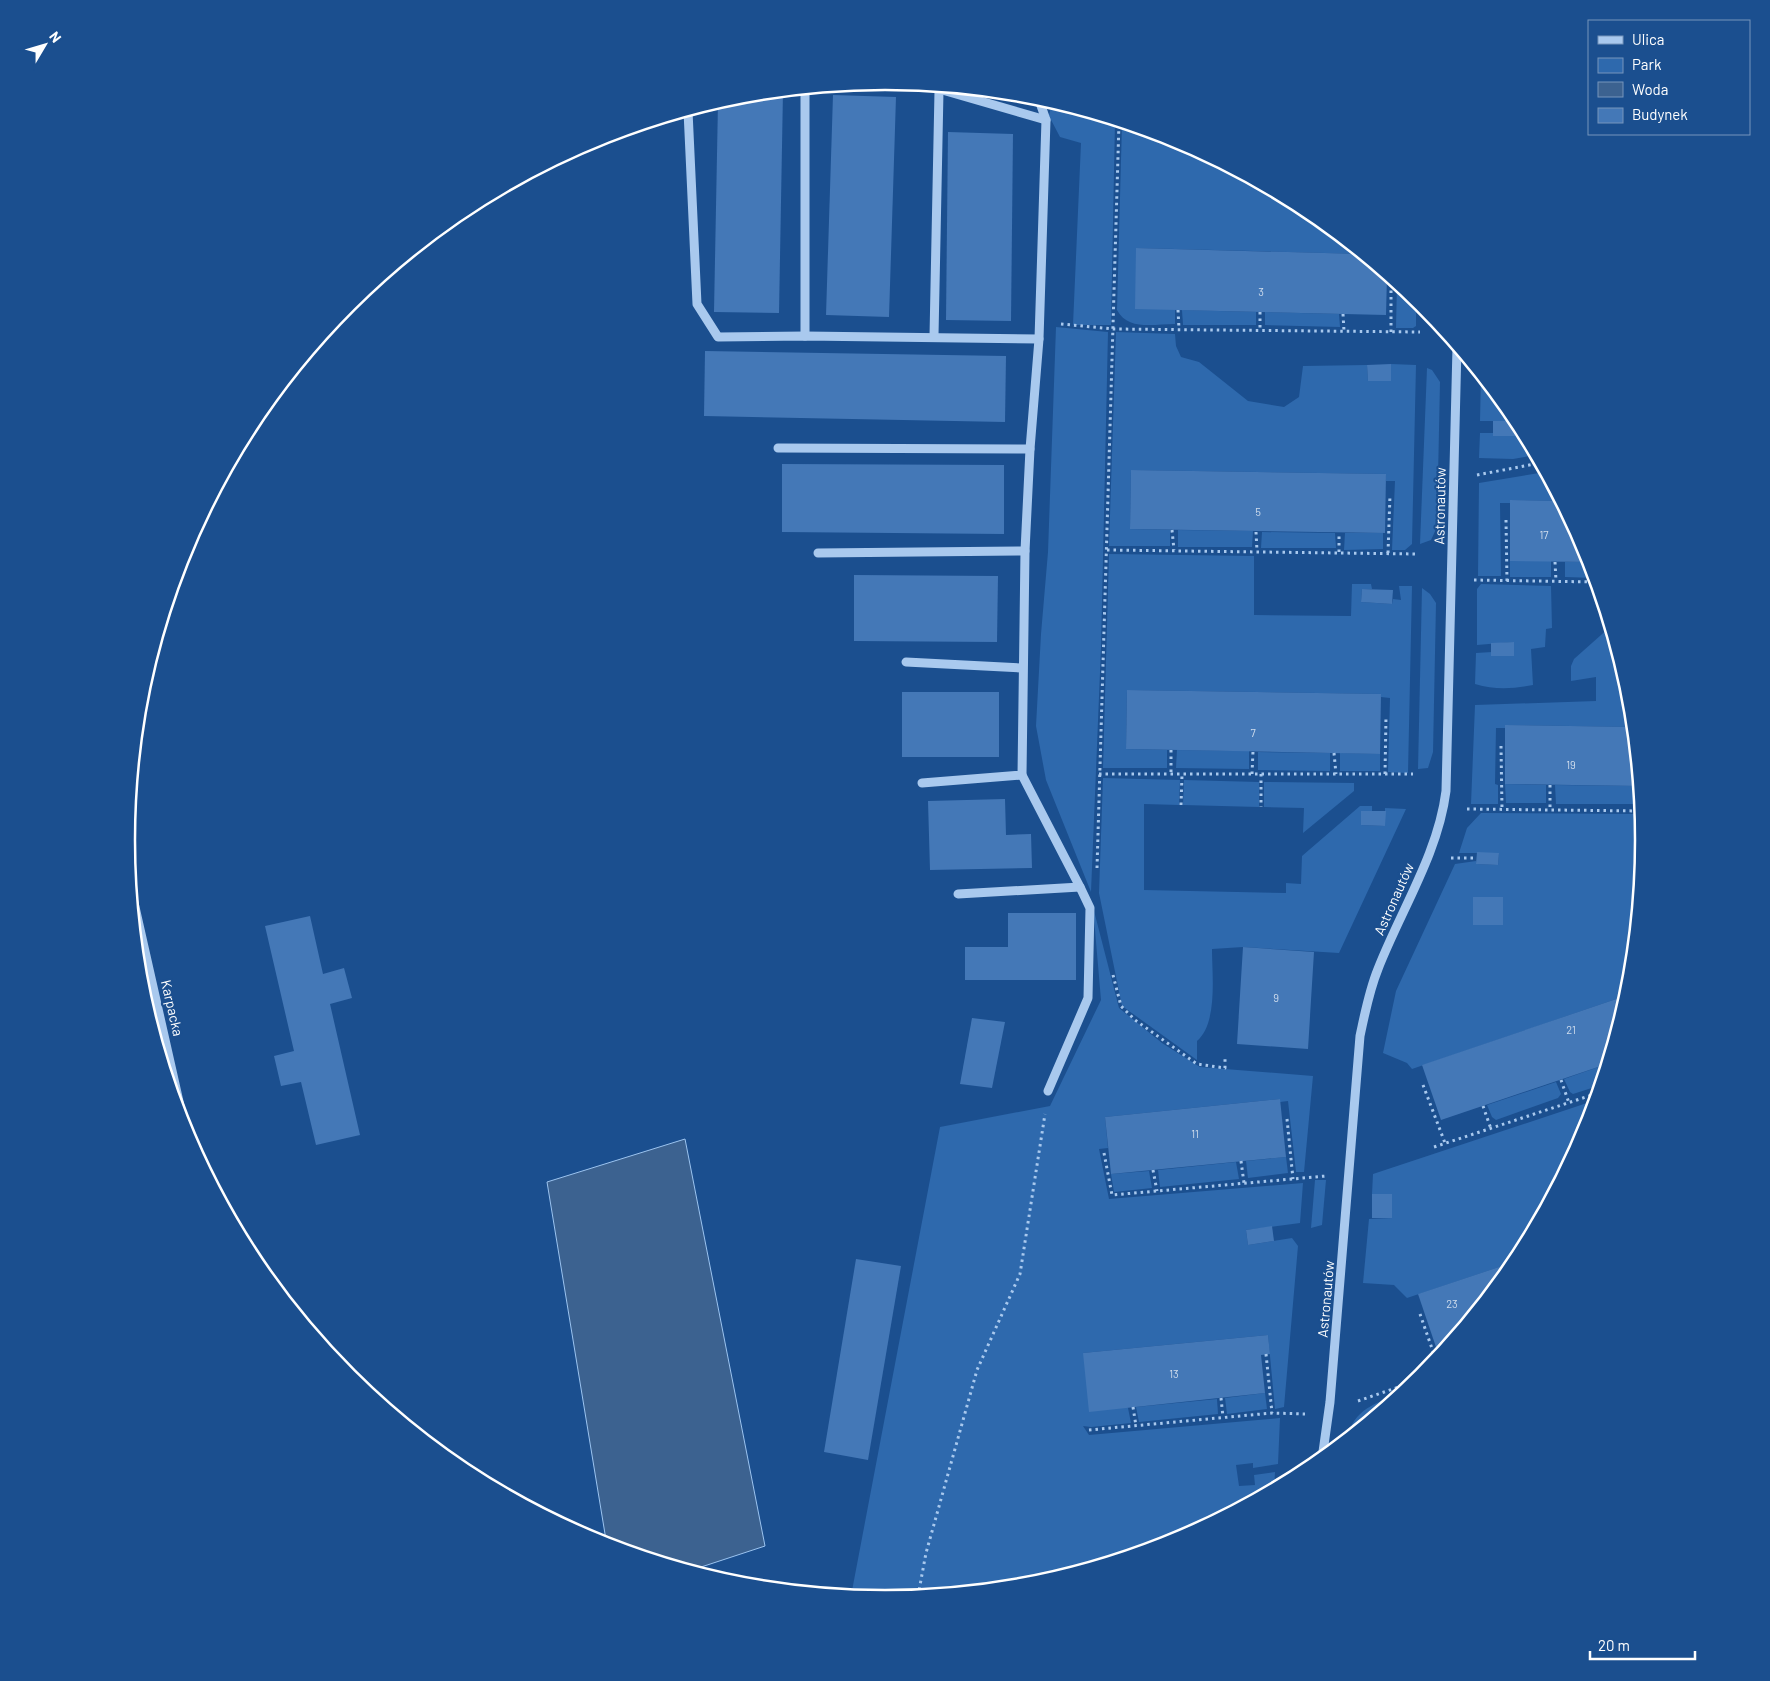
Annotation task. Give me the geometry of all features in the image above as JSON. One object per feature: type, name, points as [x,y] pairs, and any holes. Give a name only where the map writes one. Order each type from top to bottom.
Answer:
[{"type":"street","points":[[934,336],[939,92]]},
{"type":"street","points":[[946,93],[1046,120]]},
{"type":"street","points":[[805,95],[805,336]]},
{"type":"street","points":[[1041,107],[1046,120],[1040,320],[1030,449],[1025,550],[1022,775],[1090,908],[1088,998],[1048,1091]]},
{"type":"street","points":[[688,117],[697,304],[718,337],[934,336],[1039,339]]},
{"type":"street","name":"Astronautów","points":[[1323,1450],[1350,1173],[1360,1036],[1370,993],[1438,834],[1444,811],[1447,763],[1457,356]]},
{"type":"street","points":[[778,448],[1030,449]]},
{"type":"street","points":[[818,553],[1025,550]]},
{"type":"street","points":[[906,662],[1022,668]]},
{"type":"street","points":[[922,783],[1022,775]]},
{"type":"street","points":[[958,894],[1080,887]]},
{"type":"street","name":"Karpacka","points":[[140,931],[173,1079]]},
{"type":"path","points":[[1097,873],[1119,128]]},
{"type":"path","points":[[1391,286],[1391,332]]},
{"type":"path","points":[[1178,310],[1179,330]]},
{"type":"path","points":[[1260,312],[1260,330]]},
{"type":"path","points":[[1343,314],[1344,331]]},
{"type":"path","points":[[1040,320],[1073,327],[1114,329],[1420,332]]},
{"type":"path","points":[[1454,471],[1473,476],[1534,464]]},
{"type":"path","points":[[1388,553],[1390,495]]},
{"type":"path","points":[[1506,520],[1507,581]]},
{"type":"path","points":[[1172,530],[1174,550]]},
{"type":"path","points":[[1256,532],[1257,551]]},
{"type":"path","points":[[1339,532],[1339,552]]},
{"type":"path","points":[[1107,550],[1416,554]]},
{"type":"path","points":[[1555,562],[1556,581]]},
{"type":"path","points":[[1471,580],[1589,582]]},
{"type":"path","points":[[1385,774],[1386,716]]},
{"type":"path","points":[[1501,746],[1502,809]]},
{"type":"path","points":[[1171,750],[1171,774]]},
{"type":"path","points":[[1252,774],[1253,751]]},
{"type":"path","points":[[1334,753],[1336,774]]},
{"type":"path","points":[[1099,774],[1413,774]]},
{"type":"path","points":[[1181,805],[1182,774]]},
{"type":"path","points":[[1261,774],[1261,807]]},
{"type":"path","points":[[1550,785],[1550,810]]},
{"type":"path","points":[[1467,809],[1635,811]]},
{"type":"path","points":[[1451,858],[1477,858]]},
{"type":"path","points":[[1112,970],[1121,1006],[1135,1020],[1197,1064],[1225,1068],[1225,1057]]},
{"type":"path","points":[[1562,1080],[1569,1103]]},
{"type":"path","points":[[1423,1085],[1445,1143]]},
{"type":"path","points":[[919,1590],[926,1553],[977,1370],[1020,1274],[1042,1148],[1048,1091]]},
{"type":"path","points":[[1434,1147],[1591,1096]]},
{"type":"path","points":[[1483,1106],[1491,1129]]},
{"type":"path","points":[[1287,1119],[1293,1179]]},
{"type":"path","points":[[1104,1153],[1112,1195],[1350,1173]]},
{"type":"path","points":[[1241,1161],[1244,1183]]},
{"type":"path","points":[[1153,1170],[1157,1191]]},
{"type":"path","points":[[1420,1314],[1433,1352]]},
{"type":"path","points":[[1266,1354],[1272,1413]]},
{"type":"path","points":[[1358,1401],[1399,1387]]},
{"type":"path","points":[[1221,1398],[1223,1418]]},
{"type":"path","points":[[1133,1407],[1136,1426]]},
{"type":"path","points":[[1089,1430],[1272,1413],[1328,1415]]},
{"type":"green space","points":[[1050,109],[1115,127],[1111,325],[1073,325],[1081,143],[1060,137],[1049,116]]},
{"type":"green space","points":[[1122,129],[1172,147],[1217,167],[1302,216],[1353,254],[1137,248],[1175,310],[1175,324],[1135,324],[1122,317],[1117,310]]},
{"type":"green space","points":[[1397,292],[1416,310],[1416,326],[1413,328],[1396,328]]},
{"type":"green space","points":[[1182,310],[1256,312],[1256,325],[1183,325]]},
{"type":"green space","points":[[1265,312],[1339,314],[1340,327],[1265,325]]},
{"type":"green space","points":[[1056,327],[1108,332],[1101,648],[1091,892],[1046,780],[1036,726],[1048,552]]},
{"type":"green space","points":[[1116,332],[1175,334],[1176,346],[1181,357],[1199,362],[1248,401],[1284,407],[1299,397],[1303,366],[1367,365],[1368,381],[1391,381],[1391,364],[1416,365],[1412,544],[1405,550],[1392,550],[1395,481],[1386,481],[1386,474],[1131,470],[1130,529],[1170,530],[1170,546],[1109,546]]},
{"type":"green space","points":[[1427,368],[1432,370],[1440,382],[1437,527],[1431,540],[1420,544]]},
{"type":"green space","points":[[1481,385],[1507,421],[1480,421]]},
{"type":"green space","points":[[1480,433],[1493,433],[1493,436],[1515,436],[1515,434],[1529,456],[1513,459],[1479,458]]},
{"type":"green space","points":[[1539,473],[1554,501],[1511,500],[1510,503],[1500,503],[1501,576],[1478,576],[1479,483]]},
{"type":"green space","points":[[1178,530],[1253,531],[1252,547],[1178,547]]},
{"type":"green space","points":[[1262,532],[1335,533],[1336,548],[1261,548]]},
{"type":"green space","points":[[1345,533],[1383,533],[1383,549],[1344,550]]},
{"type":"green space","points":[[1109,554],[1254,556],[1254,615],[1351,616],[1352,584],[1371,584],[1372,589],[1362,589],[1361,602],[1392,604],[1393,599],[1401,600],[1399,586],[1412,586],[1408,773],[1388,772],[1390,698],[1381,697],[1381,694],[1127,690],[1126,749],[1167,750],[1167,768],[1103,768]]},
{"type":"green space","points":[[1510,561],[1551,561],[1551,577],[1510,577]]},
{"type":"green space","points":[[1565,562],[1582,562],[1588,578],[1565,577]]},
{"type":"green space","points":[[1481,584],[1551,586],[1552,628],[1546,629],[1545,647],[1531,649],[1533,685],[1504,688],[1475,684],[1476,653],[1492,652],[1492,656],[1514,655],[1513,642],[1477,645],[1477,589]]},
{"type":"green space","points":[[1422,588],[1430,594],[1436,603],[1433,752],[1428,768],[1418,769]]},
{"type":"green space","points":[[1606,631],[1621,694],[1626,727],[1506,725],[1505,728],[1496,728],[1495,784],[1498,785],[1498,804],[1471,804],[1475,705],[1596,701],[1596,677],[1571,681],[1571,666],[1574,659]]},
{"type":"green space","points":[[1177,750],[1249,751],[1249,769],[1176,768]]},
{"type":"green space","points":[[1258,752],[1330,753],[1330,771],[1258,770]]},
{"type":"green space","points":[[1340,753],[1380,754],[1380,771],[1340,771]]},
{"type":"green space","points":[[1103,778],[1180,780],[1179,805],[1144,804],[1144,890],[1286,893],[1286,883],[1301,884],[1302,856],[1360,806],[1372,806],[1372,811],[1361,811],[1361,825],[1385,826],[1385,808],[1406,809],[1339,953],[1243,947],[1212,949],[1213,985],[1211,1011],[1204,1033],[1197,1041],[1197,1060],[1122,1006],[1099,893]]},
{"type":"green space","points":[[1184,780],[1259,782],[1259,807],[1183,805]]},
{"type":"green space","points":[[1264,782],[1354,783],[1354,791],[1303,833],[1304,808],[1264,807]]},
{"type":"green space","points":[[1505,784],[1546,785],[1546,803],[1506,803]]},
{"type":"green space","points":[[1555,785],[1633,786],[1634,804],[1556,804]]},
{"type":"green space","points":[[1481,813],[1635,814],[1634,890],[1621,987],[1618,998],[1412,1069],[1407,1063],[1383,1053],[1396,991],[1455,864],[1476,861],[1477,864],[1498,865],[1499,853],[1459,853],[1467,828]],"holes":[[[1503,898],[1503,925],[1473,925]]]},
{"type":"green space","points":[[1093,907],[1119,1008],[1162,1043],[1200,1067],[1313,1076],[1304,1172],[1296,1172],[1288,1101],[1280,1102],[1280,1099],[1105,1117],[1108,1148],[1099,1149],[1109,1199],[1303,1183],[1300,1223],[1246,1230],[1248,1245],[1292,1238],[1298,1246],[1284,1407],[1275,1409],[1268,1335],[1083,1353],[1128,1408],[1131,1423],[1083,1426],[1089,1435],[1280,1418],[1278,1464],[1253,1468],[1253,1463],[1236,1465],[1239,1486],[1255,1485],[1254,1475],[1275,1472],[1274,1481],[1217,1514],[1172,1534],[1126,1551],[1079,1565],[1031,1577],[983,1585],[885,1591],[852,1590],[940,1127],[1050,1106],[1101,1000]]},
{"type":"green space","points":[[1601,1066],[1594,1087],[1573,1094],[1570,1092],[1564,1079]]},
{"type":"green space","points":[[1556,1082],[1561,1094],[1558,1098],[1496,1120],[1492,1117],[1487,1105]]},
{"type":"green space","points":[[1588,1103],[1558,1172],[1535,1216],[1503,1266],[1407,1298],[1394,1285],[1363,1283],[1369,1219],[1392,1218],[1392,1194],[1372,1194],[1373,1174]]},
{"type":"green space","points":[[1286,1157],[1288,1173],[1248,1178],[1246,1161]]},
{"type":"green space","points":[[1236,1162],[1239,1179],[1160,1187],[1158,1170]]},
{"type":"green space","points":[[1149,1171],[1152,1188],[1114,1192],[1111,1174]]},
{"type":"green space","points":[[1315,1180],[1326,1180],[1322,1225],[1311,1228]]},
{"type":"green space","points":[[1265,1393],[1267,1409],[1227,1414],[1225,1398]]},
{"type":"green space","points":[[1217,1399],[1218,1414],[1139,1422],[1136,1407]]},
{"type":"green space","points":[[1387,1399],[1350,1430],[1360,1414]]},
{"type":"water","points":[[685,1139],[765,1546],[700,1567],[644,1551],[605,1537],[547,1182]]},
{"type":"building","points":[[833,95],[896,97],[889,317],[826,315]]},
{"type":"building","points":[[783,97],[779,313],[714,312],[718,109]]},
{"type":"building","points":[[948,132],[1013,134],[1011,321],[946,320]]},
{"type":"building","points":[[1136,248],[1353,254],[1387,282],[1386,315],[1135,309]]},
{"type":"building","points":[[705,351],[1006,356],[1005,422],[704,416]]},
{"type":"building","points":[[1391,364],[1391,381],[1368,381],[1367,365]]},
{"type":"building","points":[[1493,421],[1507,421],[1515,434],[1515,436],[1493,436]]},
{"type":"building","points":[[782,464],[1004,465],[1004,534],[782,532]]},
{"type":"building","points":[[1131,470],[1386,474],[1385,533],[1130,529]]},
{"type":"building","points":[[1510,500],[1554,501],[1581,562],[1510,561]]},
{"type":"building","points":[[854,575],[998,576],[997,642],[854,641]]},
{"type":"building","points":[[1362,589],[1393,590],[1392,604],[1361,602]]},
{"type":"building","points":[[1514,642],[1514,656],[1491,656],[1491,643]]},
{"type":"building","points":[[1127,690],[1381,694],[1380,754],[1126,749]]},
{"type":"building","points":[[902,692],[999,692],[999,757],[902,757]]},
{"type":"building","points":[[1505,725],[1626,727],[1633,786],[1505,784]]},
{"type":"building","points":[[1005,799],[1006,835],[1031,834],[1032,868],[930,870],[928,801]]},
{"type":"building","points":[[1361,811],[1386,811],[1385,826],[1361,825]]},
{"type":"building","points":[[1477,852],[1499,853],[1498,865],[1476,864]]},
{"type":"building","points":[[1473,897],[1503,897],[1503,925],[1473,925]]},
{"type":"building","points":[[1008,913],[1076,913],[1076,980],[965,980],[965,947],[1008,947]]},
{"type":"building","points":[[310,916],[323,974],[344,968],[352,998],[330,1004],[360,1135],[316,1145],[301,1082],[281,1086],[274,1056],[294,1051],[265,926]]},
{"type":"building","points":[[1243,947],[1314,952],[1308,1049],[1237,1044]]},
{"type":"building","points":[[1618,998],[1601,1066],[1441,1120],[1422,1065]]},
{"type":"building","points":[[972,1018],[1005,1022],[992,1088],[960,1084]]},
{"type":"building","points":[[1280,1099],[1286,1157],[1111,1174],[1105,1117]]},
{"type":"building","points":[[1372,1194],[1392,1194],[1392,1218],[1372,1218]]},
{"type":"building","points":[[1272,1226],[1274,1241],[1248,1245],[1246,1230]]},
{"type":"building","points":[[856,1259],[901,1266],[868,1460],[824,1452]]},
{"type":"building","points":[[1503,1266],[1480,1297],[1437,1349],[1418,1294]]},
{"type":"building","points":[[1268,1335],[1270,1354],[1261,1355],[1265,1393],[1089,1412],[1083,1353]]}]
